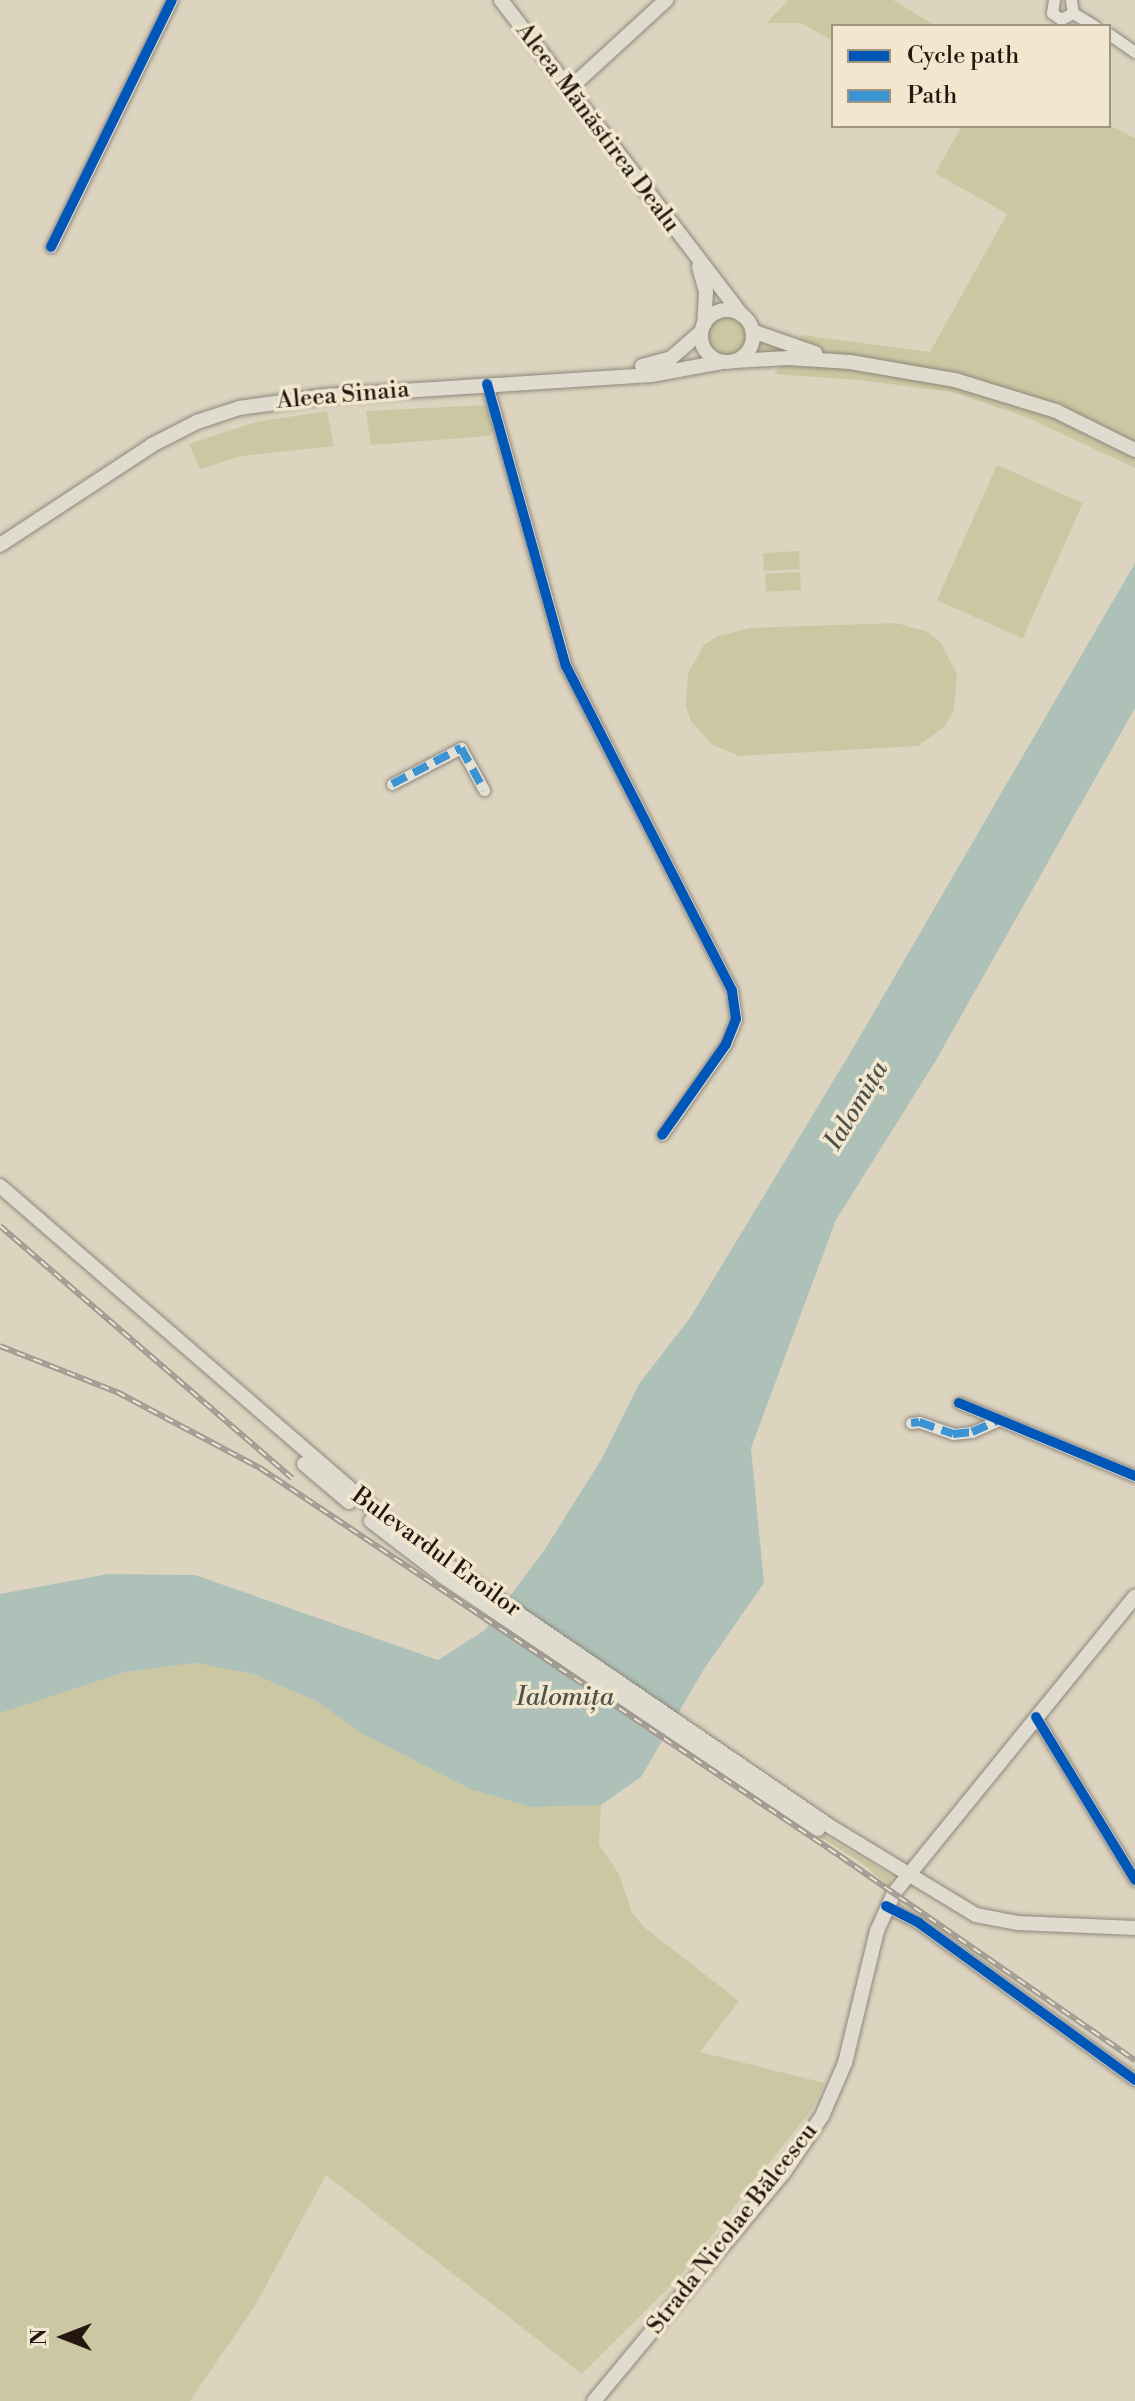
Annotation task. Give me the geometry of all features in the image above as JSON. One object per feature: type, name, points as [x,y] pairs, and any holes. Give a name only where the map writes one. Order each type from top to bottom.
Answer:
[{"type":"main road","name":"Aleea Mănăstirea Dealu","points":[[501,0],[742,315]]},
{"type":"main road","points":[[569,89],[666,0]]},
{"type":"main road","name":"Aleea Mănăstirea Dealu","points":[[694,255],[706,291],[702,328]]},
{"type":"main road","name":"Aleea Sinaia","points":[[0,537],[150,438],[192,416],[236,402],[326,389],[661,363],[688,346],[720,311],[742,315]]},
{"type":"main road","points":[[702,328],[704,347],[728,361],[751,346],[752,331],[742,315]]},
{"type":"main road","points":[[752,331],[792,347],[850,362],[935,376],[1003,393],[1067,416],[1135,450]]},
{"type":"main road","name":"Aleea Sinaia","points":[[0,545],[134,456],[207,418],[278,401],[642,375],[728,361],[789,358],[850,362]]},
{"type":"main road","name":"Bulevardul Eroilor","points":[[0,1186],[448,1573]]},
{"type":"main road","name":"Bulevardul Eroilor","points":[[0,1198],[337,1492],[448,1573],[861,1854],[906,1875],[967,1911],[986,1918],[1018,1923],[1135,1928]]},
{"type":"main road","points":[[906,1875],[932,1854],[1135,1596]]},
{"type":"main road","points":[[906,1875],[1135,1607]]},
{"type":"main road","name":"Strada Nicolae Bălcescu","points":[[594,2401],[774,2184],[822,2116],[845,2063],[886,1906],[906,1875]]},
{"type":"street","points":[[51,247],[172,0]]},
{"type":"street","points":[[1052,0],[1051,9],[1057,18],[1064,19],[1073,13]]},
{"type":"street","points":[[1071,0],[1073,13]]},
{"type":"street","points":[[1073,13],[1092,24]]},
{"type":"street","points":[[1111,35],[1135,52]]},
{"type":"street","points":[[487,384],[566,666],[732,991],[736,1019],[726,1044],[662,1135]]},
{"type":"street","points":[[392,784],[461,748],[484,790]]},
{"type":"street","points":[[959,1403],[1135,1476]]},
{"type":"street","points":[[911,1423],[919,1422],[953,1434],[972,1432],[999,1420]]},
{"type":"street","points":[[1038,1720],[1135,1880]]},
{"type":"street","points":[[886,1906],[919,1923],[1135,2080]]},
{"type":"shaded area","points":[[788,0],[893,0],[933,24],[831,24],[831,40],[801,23],[767,23]]},
{"type":"shaded area","points":[[1111,126],[1135,138],[1135,468],[1026,417],[952,392],[858,380],[774,374],[786,357],[756,355],[761,337],[791,350],[802,335],[930,352],[1007,214],[935,173],[961,128]]},
{"type":"shaded area","points":[[727,317],[740,323],[746,336],[740,349],[727,355],[714,349],[708,336],[714,323]]},
{"type":"shaded area","points":[[487,405],[494,430],[489,436],[371,445],[366,411]]},
{"type":"shaded area","points":[[327,411],[334,446],[242,456],[200,469],[189,444],[256,422]]},
{"type":"shaded area","points":[[997,465],[1083,503],[1023,638],[937,600]]},
{"type":"shaded area","points":[[799,551],[800,569],[764,571],[763,553]]},
{"type":"shaded area","points":[[800,572],[801,590],[766,592],[765,574]]},
{"type":"shaded area","points":[[896,623],[928,632],[941,643],[957,674],[954,710],[945,726],[918,746],[739,756],[711,744],[691,721],[686,707],[688,673],[704,645],[718,636],[750,628]]},
{"type":"shaded area","points":[[195,1663],[253,1674],[316,1701],[363,1734],[470,1789],[531,1807],[601,1805],[599,1844],[619,1874],[632,1913],[645,1928],[739,2001],[700,2052],[825,2083],[812,2109],[679,2277],[582,2374],[326,2175],[256,2304],[190,2401],[0,2401],[0,1713],[126,1672]]},
{"type":"shaded area","points":[[743,1787],[892,1876],[889,1887],[867,1867]]},
{"type":"water","name":"Ialomița","points":[[1135,563],[1135,708],[935,1062],[836,1220],[751,1448],[764,1583],[704,1669],[641,1777],[601,1805],[531,1807],[470,1789],[363,1734],[316,1701],[253,1674],[195,1663],[126,1672],[0,1713],[0,1594],[108,1574],[195,1575],[438,1660],[485,1630],[545,1549],[601,1460],[639,1384],[690,1318],[852,1050]]},
{"type":"railway","points":[[0,1226],[292,1478]]},
{"type":"railway","points":[[0,1346],[117,1392],[260,1468],[840,1856],[1135,2060]]},
{"type":"marked path","points":[[392,784],[461,748],[484,790]]},
{"type":"marked path","points":[[911,1423],[919,1422],[953,1434],[972,1432],[999,1420]]},
{"type":"cycle path","points":[[51,247],[172,0]]},
{"type":"cycle path","points":[[487,384],[566,666],[732,991],[736,1019],[726,1044],[662,1135]]},
{"type":"cycle path","points":[[959,1403],[1135,1476]]},
{"type":"cycle path","points":[[1036,1717],[1135,1880]]},
{"type":"cycle path","points":[[886,1906],[919,1923],[1135,2080]]}]
